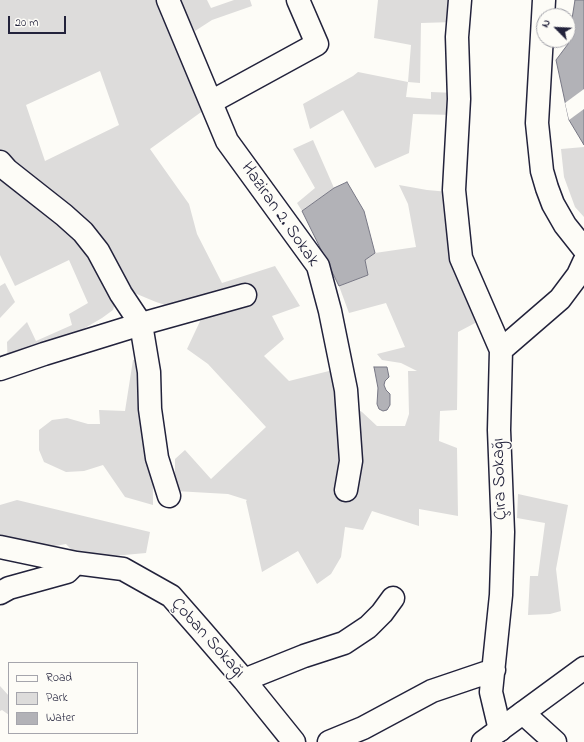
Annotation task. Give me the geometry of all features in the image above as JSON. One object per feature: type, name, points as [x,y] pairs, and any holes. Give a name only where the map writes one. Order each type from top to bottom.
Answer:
[{"type":"street","name":"Haziran 2. Sokak","points":[[168,0],[227,141],[318,266],[330,310],[346,390],[351,461],[346,490]]},
{"type":"street","points":[[211,102],[317,44],[298,0]]},
{"type":"street","points":[[460,0],[457,37],[459,99],[454,190],[461,258],[501,350],[560,299],[578,275],[584,262]]},
{"type":"street","points":[[544,0],[537,123],[542,171],[553,204],[565,225],[584,249]]},
{"type":"street","points":[[0,162],[7,170],[83,232],[98,251],[120,294],[142,324],[149,372],[150,409],[157,458],[169,496]]},
{"type":"street","points":[[0,369],[142,324],[245,294]]},
{"type":"street","name":"Çıra Sokağı","points":[[492,736],[491,692],[501,595],[503,532],[499,430],[501,350]]},
{"type":"street","name":"Çoban Sokağı","points":[[0,547],[76,563],[123,569],[171,596],[244,680],[294,742]]},
{"type":"street","points":[[0,593],[9,588],[67,572],[76,563]]},
{"type":"street","points":[[244,680],[304,656],[344,643],[368,627],[382,613],[393,598]]},
{"type":"street","points":[[492,736],[584,668]]},
{"type":"street","points":[[329,742],[363,728],[432,691],[494,670]]},
{"type":"street","points":[[523,713],[555,742]]},
{"type":"green space","points":[[0,0],[207,0],[211,8],[234,0],[250,0],[252,6],[212,20],[195,31],[183,8],[161,16],[204,110],[150,149],[189,204],[197,234],[222,283],[275,266],[300,306],[272,316],[284,339],[264,356],[289,381],[353,365],[354,407],[362,412],[377,426],[405,426],[409,414],[408,371],[417,371],[401,363],[382,360],[377,354],[405,347],[386,303],[349,313],[339,286],[368,275],[365,260],[375,253],[416,247],[408,204],[399,185],[427,190],[460,193],[480,305],[477,322],[458,332],[457,410],[440,411],[439,441],[457,448],[458,516],[419,509],[419,526],[372,511],[363,530],[345,527],[341,557],[331,574],[317,584],[298,551],[262,572],[247,500],[228,494],[175,491],[175,459],[185,450],[211,479],[266,427],[208,364],[187,349],[202,317],[156,302],[120,287],[113,310],[102,318],[8,373],[7,342],[27,322],[36,341],[72,325],[69,314],[88,303],[69,260],[15,286],[0,255]],"holes":[[[100,71],[119,125],[45,161],[26,105]]]},
{"type":"green space","points":[[378,0],[452,0],[454,22],[421,23],[420,83],[408,82],[411,45],[374,38]]},
{"type":"green space","points":[[358,72],[408,82],[406,97],[431,99],[431,92],[456,93],[454,115],[413,114],[409,153],[375,168],[343,110],[310,129],[303,104]]},
{"type":"green space","points":[[313,140],[334,188],[302,211],[297,203],[315,188],[293,149]]},
{"type":"green space","points":[[584,147],[584,217],[575,207],[564,177],[561,149]]},
{"type":"green space","points":[[5,283],[15,302],[0,318],[0,286]]},
{"type":"green space","points":[[152,358],[153,505],[125,497],[103,465],[84,471],[66,472],[44,462],[39,450],[39,430],[52,420],[67,418],[88,424],[100,424],[99,410],[125,411],[133,360]]},
{"type":"green space","points":[[518,494],[568,505],[556,569],[561,611],[550,614],[528,615],[530,576],[538,576],[545,523],[517,518]]},
{"type":"green space","points":[[17,500],[150,532],[146,553],[80,559],[66,544],[15,553],[0,547],[0,505]]},
{"type":"green space","points":[[0,686],[8,695],[8,714],[2,710],[0,711]]},
{"type":"water","points":[[575,0],[584,0],[584,145],[569,120],[556,60],[565,48],[576,48],[576,8],[574,8]]},
{"type":"water","points":[[347,182],[364,211],[375,253],[365,260],[368,275],[339,286],[302,211],[334,188]]},
{"type":"water","points":[[374,367],[387,367],[389,377],[385,381],[384,385],[390,394],[390,405],[387,410],[383,411],[379,409],[377,404],[378,388]]},
{"type":"pier","points":[[584,89],[584,109],[569,120],[565,103]]}]
